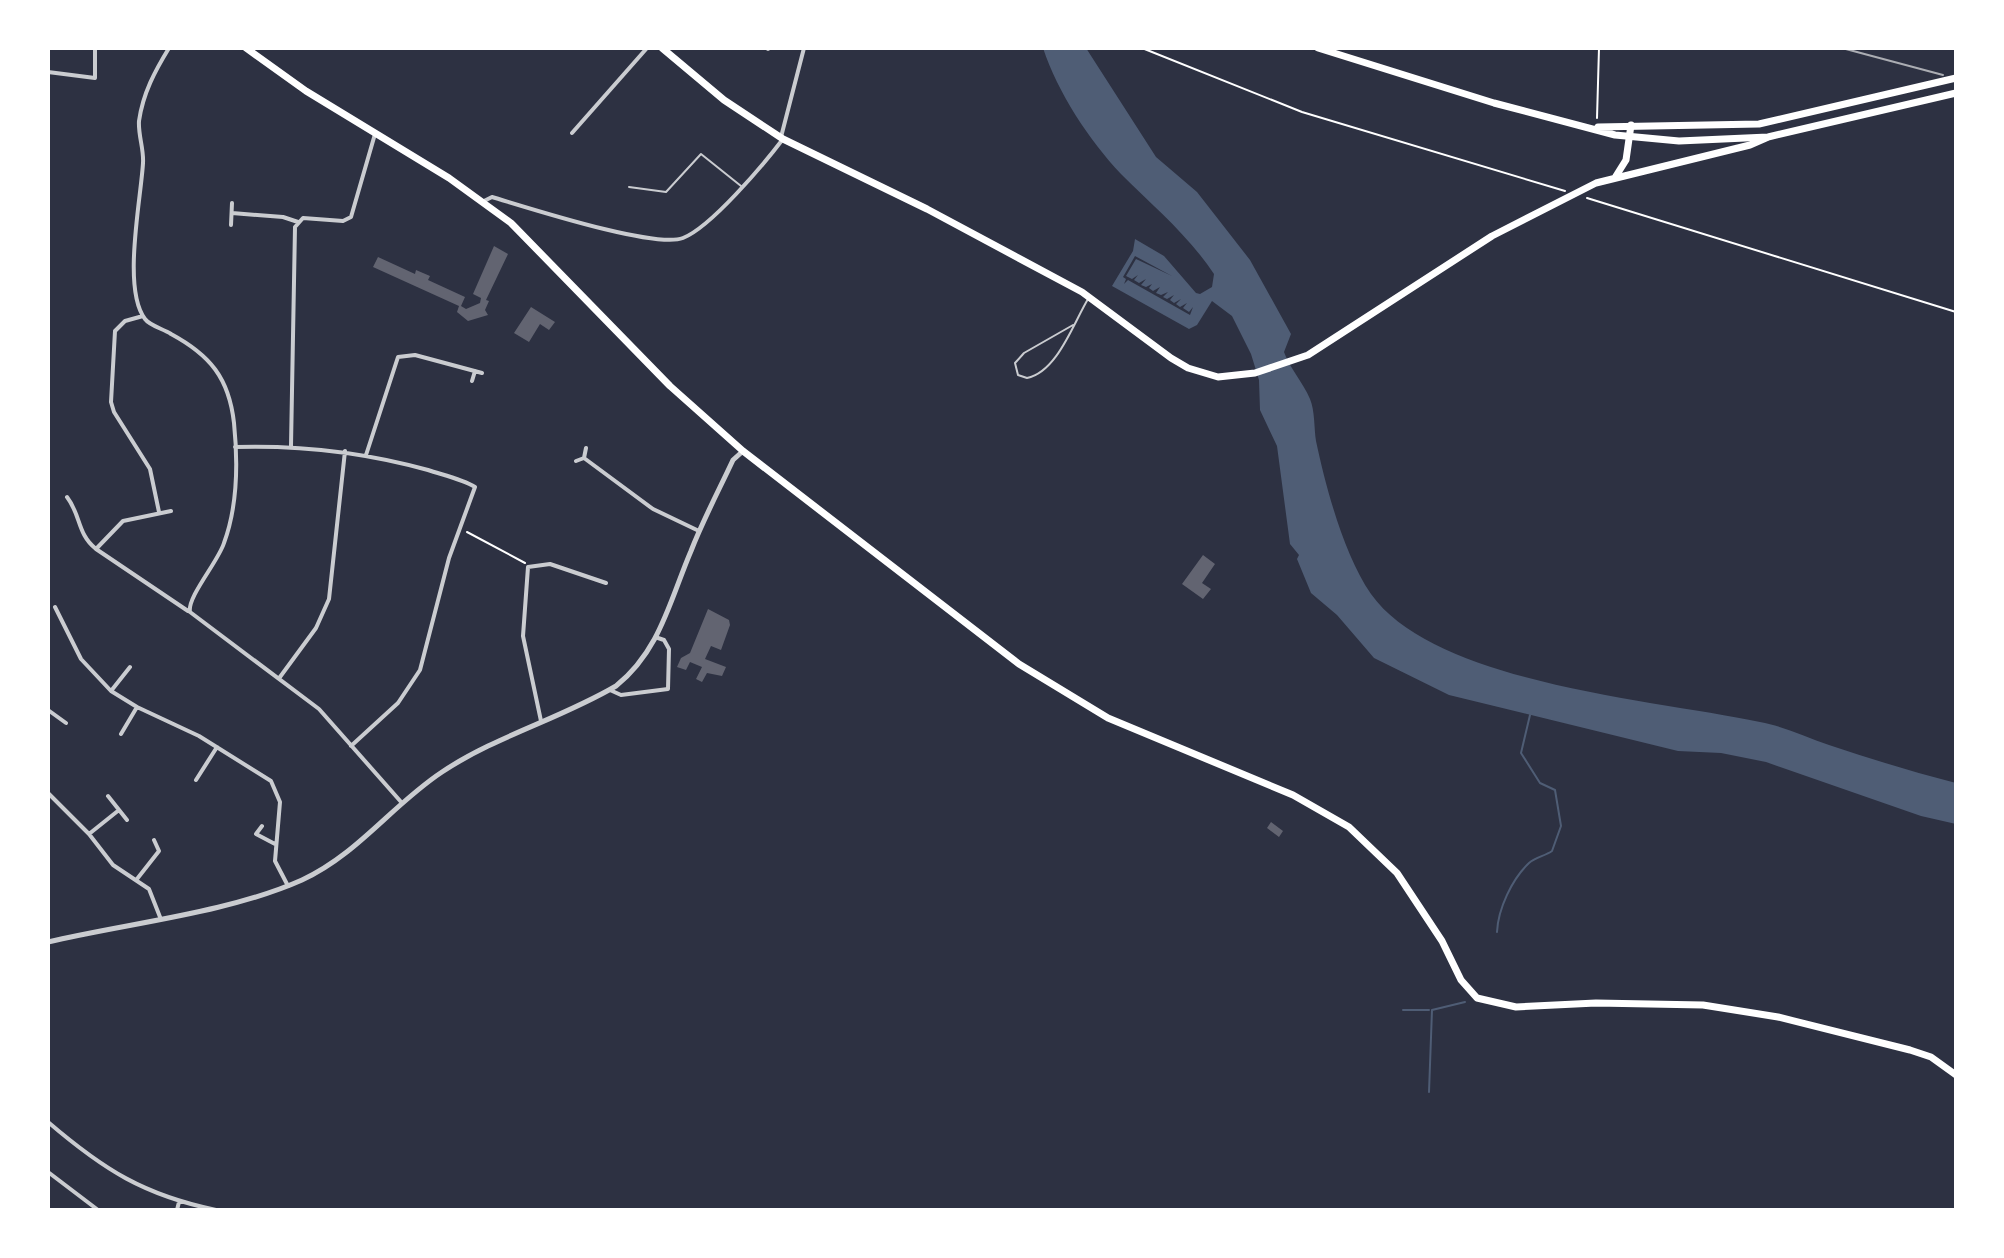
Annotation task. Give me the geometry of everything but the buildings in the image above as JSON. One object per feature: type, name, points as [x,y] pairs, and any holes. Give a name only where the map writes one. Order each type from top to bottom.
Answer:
[{"type":"main road","points":[[246,48],[306,91],[484,201],[527,237],[670,386],[743,451],[1046,682],[1134,730],[1293,795],[1349,827],[1397,873],[1442,941],[1461,980],[1477,998],[1516,1007],[1596,1003],[1731,1009],[1910,1050],[1931,1057],[1956,1075]]},
{"type":"main road","points":[[662,48],[724,100],[782,138],[927,209],[1088,298],[1188,368],[1218,377],[1255,373],[1308,355],[1430,273],[1546,206],[1593,184],[1750,145],[1768,137]]},
{"type":"main road","points":[[1318,48],[1494,103],[1630,137],[1679,141],[1768,137],[1956,93]]},
{"type":"main road","points":[[1596,127],[1691,128],[1759,124],[1956,78]]},
{"type":"main road","points":[[1616,176],[1626,160],[1631,125]]},
{"type":"main road","points":[[1626,160],[1645,169]]},
{"type":"street","points":[[48,72],[95,78],[95,48]]},
{"type":"street","points":[[143,316],[133,250],[144,162],[139,125],[153,73],[169,48]]},
{"type":"street","points":[[572,133],[647,48]]},
{"type":"street","points":[[484,201],[492,197],[587,225],[677,240],[694,231],[742,187],[782,138],[804,48]]},
{"type":"street","points":[[232,213],[283,217],[298,222],[309,218],[343,221],[351,217],[375,134]]},
{"type":"street","points":[[231,225],[232,203]]},
{"type":"street","points":[[291,446],[294,236],[298,222]]},
{"type":"street","points":[[159,512],[150,469],[114,412],[111,402],[115,331],[125,321],[143,316],[196,347],[215,364],[230,398],[235,447],[231,519],[216,562],[189,602],[190,612]]},
{"type":"street","points":[[366,455],[398,357],[415,355],[482,373]]},
{"type":"street","points":[[472,381],[475,371]]},
{"type":"street","points":[[235,447],[291,446],[345,451],[473,485],[475,493],[459,528],[420,670],[398,703],[351,746]]},
{"type":"street","points":[[584,458],[586,448]]},
{"type":"street","points":[[280,677],[316,628],[329,599],[345,451]]},
{"type":"street","points":[[48,942],[219,906],[288,886],[349,853],[402,803],[464,758],[610,690],[636,669],[658,638],[699,531],[733,460],[743,451]]},
{"type":"street","points":[[584,458],[653,509],[699,531]]},
{"type":"street","points":[[576,461],[584,458]]},
{"type":"street","points":[[67,497],[74,506],[83,537],[96,549],[190,612],[319,709],[402,803]]},
{"type":"street","points":[[96,549],[123,521],[171,511]]},
{"type":"street","points":[[541,721],[523,636],[528,567],[550,564],[606,583]]},
{"type":"street","points":[[55,607],[81,659],[111,691],[217,747],[271,781],[280,802],[275,861],[288,886]]},
{"type":"street","points":[[610,690],[621,695],[668,689],[669,649],[664,640],[658,638]]},
{"type":"street","points":[[111,691],[130,667]]},
{"type":"street","points":[[121,734],[137,707]]},
{"type":"street","points":[[48,710],[66,723]]},
{"type":"street","points":[[196,780],[217,747]]},
{"type":"street","points":[[48,793],[89,834],[113,865],[137,879],[153,894],[160,917]]},
{"type":"street","points":[[108,796],[127,820]]},
{"type":"street","points":[[89,834],[119,810]]},
{"type":"street","points":[[262,826],[256,834],[275,844]]},
{"type":"street","points":[[137,879],[159,851],[154,840]]},
{"type":"street","points":[[48,1122],[94,1161],[145,1191],[216,1210]]},
{"type":"street","points":[[48,1172],[98,1210]]},
{"type":"street","points":[[177,1210],[179,1202]]},
{"type":"lane","points":[[629,187],[666,192],[701,154],[742,187]]},
{"type":"lane","points":[[1073,325],[1024,353],[1015,363],[1018,375],[1027,378],[1042,373],[1073,325],[1088,298]]},
{"type":"path","points":[[1142,48],[1302,112],[1956,312]]},
{"type":"path","points":[[1596,127],[1599,48]]},
{"type":"path","points":[[459,528],[528,567]]},
{"type":"water","points":[[1043,48],[1086,48],[1156,157],[1197,192],[1250,260],[1291,334],[1284,352],[1312,404],[1325,479],[1352,560],[1371,594],[1402,624],[1444,649],[1550,684],[1769,724],[1956,783],[1956,824],[1921,816],[1766,762],[1721,753],[1678,751],[1449,695],[1374,658],[1337,615],[1311,593],[1297,559],[1299,555],[1290,544],[1277,446],[1260,410],[1259,380],[1251,354],[1232,316],[1212,301],[1197,325],[1189,329],[1112,286],[1133,251],[1135,239],[1164,256],[1196,293],[1212,287],[1214,274],[1182,234],[1097,146],[1066,99]]},
{"type":"pier","points":[[1135,256],[1172,276],[1136,259],[1126,276],[1132,279],[1138,275],[1134,280],[1139,283],[1146,279],[1141,285],[1146,287],[1152,284],[1149,288],[1153,291],[1160,287],[1156,293],[1161,295],[1168,292],[1163,297],[1167,299],[1174,295],[1170,300],[1174,303],[1181,299],[1176,304],[1180,307],[1187,303],[1183,308],[1189,312],[1193,307],[1190,315],[1128,280],[1124,284],[1126,279],[1123,277]]},
{"type":"waterway","points":[[1497,932],[1503,904],[1512,886],[1529,863],[1552,851],[1561,826],[1555,790],[1540,783],[1521,753],[1530,715]]},
{"type":"waterway","points":[[1429,1092],[1432,1010],[1465,1002]]},
{"type":"waterway","points":[[1403,1010],[1429,1010]]},
{"type":"railway","points":[[1842,48],[1943,75]]}]
